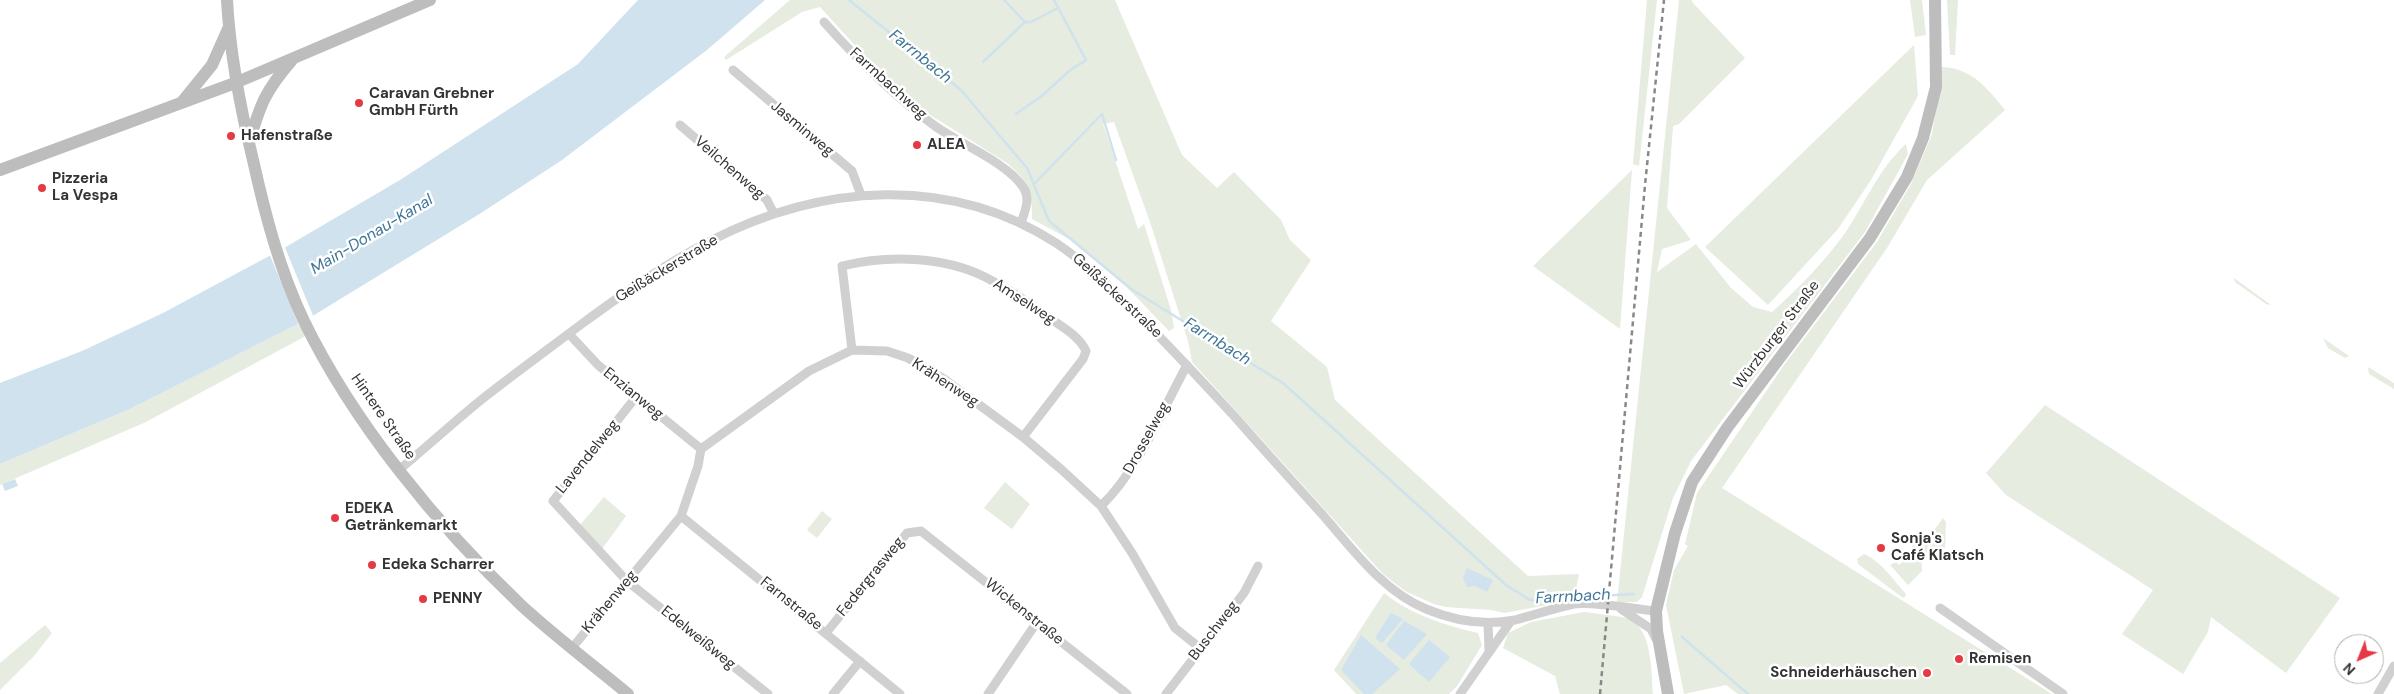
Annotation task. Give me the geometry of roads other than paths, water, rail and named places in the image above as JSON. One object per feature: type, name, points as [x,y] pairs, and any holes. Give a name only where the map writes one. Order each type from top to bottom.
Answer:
[{"type":"street","name":"Hintere Straße","points":[[227,0],[236,83],[265,211],[284,274],[318,348],[365,422],[444,524],[500,584],[572,648],[628,694]]},
{"type":"street","points":[[0,170],[236,83],[430,0]]},
{"type":"street","points":[[1928,0],[1937,39]]},
{"type":"street","name":"Würzburger Straße","points":[[1668,694],[1659,644],[1656,611],[1675,533],[1692,482],[1727,428],[1870,238],[1907,177],[1922,138],[1936,87],[1937,39],[1935,0]]},
{"type":"street","name":"Farrnbachweg","points":[[824,22],[920,114],[950,136],[990,159],[1023,188],[1027,201],[1021,223]]},
{"type":"street","points":[[182,102],[212,65],[230,25]]},
{"type":"street","points":[[249,143],[263,98],[275,79],[294,58]]},
{"type":"street","name":"Jasminweg","points":[[733,70],[852,171],[861,195]]},
{"type":"street","name":"Veilchenweg","points":[[680,126],[767,200],[774,214]]},
{"type":"street","name":"Geißäckerstraße","points":[[400,469],[488,394],[569,334],[673,262],[714,239],[774,214],[799,206],[861,195],[932,196],[987,210],[1021,223],[1060,246],[1102,279],[1187,365],[1385,583],[1424,608],[1467,621],[1488,623],[1511,621],[1578,603],[1656,611]]},
{"type":"street","name":"Amselweg","points":[[852,350],[842,266],[861,262],[908,260],[949,265],[983,276],[1014,292],[1079,339],[1086,351],[1082,359],[1023,437]]},
{"type":"street","name":"Enzianweg","points":[[569,334],[598,365],[701,449]]},
{"type":"street","name":"Krähenweg","points":[[572,648],[681,516],[698,466],[701,449],[810,371],[852,350],[888,352],[916,362],[944,379],[1023,437],[1062,470],[1100,506],[1132,553],[1175,628],[1200,648]]},
{"type":"street","name":"Drosselweg","points":[[1100,506],[1114,494],[1133,465],[1187,365]]},
{"type":"street","name":"Lavendelweg","points":[[627,581],[552,501],[636,397]]},
{"type":"street","name":"Farnstraße","points":[[681,516],[900,694]]},
{"type":"street","name":"Federgrasweg","points":[[826,633],[907,533],[922,530]]},
{"type":"street","name":"Wickenstraße","points":[[922,530],[1127,694]]},
{"type":"street","name":"Buschweg","points":[[1166,694],[1244,593],[1258,566]]},
{"type":"street","name":"Edelweißweg","points":[[627,581],[768,694]]},
{"type":"street","points":[[1619,607],[1651,630],[1659,644]]},
{"type":"street","points":[[1940,608],[2063,694]]},
{"type":"street","points":[[1460,694],[1511,621]]},
{"type":"street","points":[[988,694],[1037,622]]},
{"type":"street","points":[[1488,623],[1489,652]]},
{"type":"street","points":[[833,694],[860,661]]},
{"type":"street","points":[[2378,694],[2394,666]]},
{"type":"water","name":"Main-Donau-Kanal","points":[[638,0],[765,0],[707,50],[562,160],[481,213],[306,320],[130,409],[0,464],[0,383],[82,351],[163,313],[284,248],[400,180],[578,64]]},
{"type":"water","points":[[15,479],[18,486],[5,491],[2,484]]},
{"type":"water","points":[[1467,568],[1493,580],[1487,592],[1475,586],[1467,587],[1463,578]]},
{"type":"water","points":[[1391,613],[1403,619],[1382,643],[1375,638]]},
{"type":"water","points":[[1404,621],[1427,634],[1404,660],[1386,645]]},
{"type":"water","points":[[1361,635],[1400,669],[1372,694],[1364,694],[1341,670]]},
{"type":"water","points":[[1429,640],[1450,657],[1429,682],[1409,664]]},
{"type":"waterway","name":"Farrnbach","points":[[849,0],[961,90],[1027,168],[1049,221],[1131,289],[1283,383],[1506,585],[1530,600],[1634,594]]},
{"type":"waterway","points":[[1004,0],[1025,22]]},
{"type":"waterway","points":[[1016,114],[1043,95],[1069,71],[1086,60],[1054,0]]},
{"type":"waterway","points":[[983,62],[1025,22],[1031,22],[1058,8]]},
{"type":"waterway","points":[[1034,184],[1102,114],[1116,160]]},
{"type":"waterway","name":"Farrnbach","points":[[1682,637],[1748,694]]},
{"type":"railway","points":[[1600,694],[1645,185],[1664,0]]},
{"type":"place","name":"Caravan Grebner GmbH Fürth","points":[[359,103]]},
{"type":"place","name":"Hafenstraße","points":[[231,136]]},
{"type":"place","name":"ALEA","points":[[917,145]]},
{"type":"place","name":"Pizzeria La Vespa","points":[[42,188]]},
{"type":"place","name":"EDEKA Getränkemarkt","points":[[335,518]]},
{"type":"place","name":"Sonja's Café Klatsch","points":[[1881,548]]},
{"type":"place","name":"Edeka Scharrer","points":[[372,565]]},
{"type":"place","name":"PENNY","points":[[423,599]]},
{"type":"place","name":"Remisen","points":[[1959,659]]},
{"type":"place","name":"Schneiderhäuschen","points":[[1927,673]]}]
